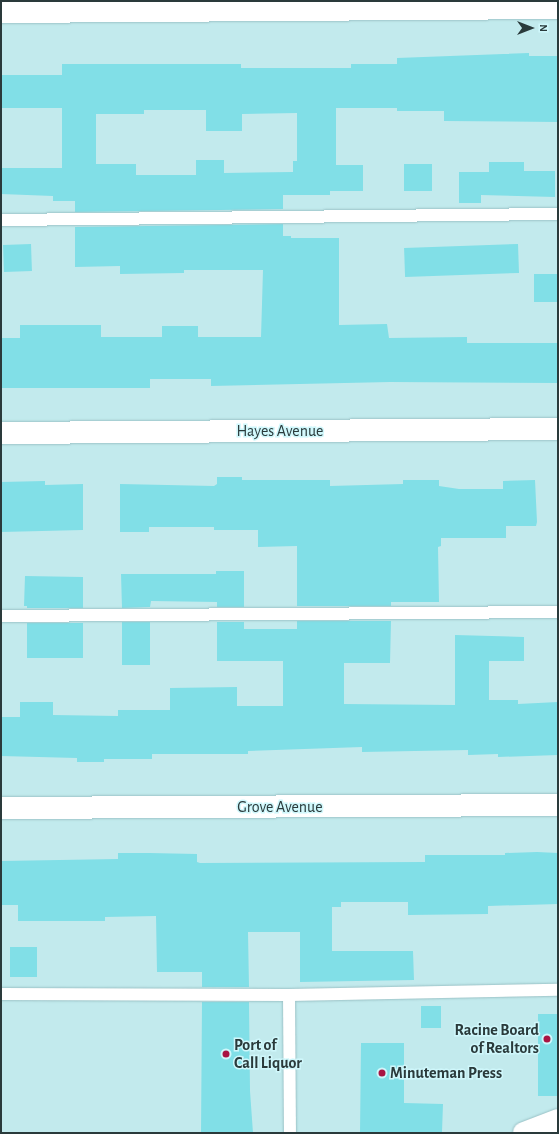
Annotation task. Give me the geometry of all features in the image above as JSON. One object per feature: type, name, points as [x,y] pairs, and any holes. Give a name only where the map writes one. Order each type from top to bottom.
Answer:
[{"type":"street","points":[[1,12],[558,8]]},
{"type":"street","name":"Hayes Avenue","points":[[1,433],[558,429]]},
{"type":"street","name":"Grove Avenue","points":[[1,808],[558,805]]},
{"type":"street","points":[[524,1133],[558,1120]]},
{"type":"lane","points":[[1,220],[558,214]]},
{"type":"lane","points":[[1,616],[558,612]]},
{"type":"lane","points":[[1,994],[289,995],[558,990]]},
{"type":"lane","points":[[289,995],[290,1133]]},
{"type":"building","points":[[529,53],[529,56],[558,56],[558,122],[444,121],[444,111],[397,111],[397,108],[336,108],[336,165],[363,165],[363,191],[330,191],[330,195],[283,195],[283,209],[75,212],[75,201],[53,201],[53,196],[1,194],[1,168],[62,168],[62,108],[1,108],[1,75],[62,75],[62,64],[241,64],[241,68],[351,68],[351,64],[397,64],[397,58]],"holes":[[[144,110],[206,110],[206,131],[242,131],[242,114],[297,113],[297,161],[293,161],[293,172],[224,173],[224,160],[196,160],[196,175],[136,175],[136,164],[96,164],[96,114],[144,114]]]},
{"type":"building","points":[[489,162],[524,162],[524,171],[555,171],[555,197],[481,195],[481,203],[459,203],[459,172],[489,172]]},
{"type":"building","points":[[404,164],[432,164],[432,191],[404,191]]},
{"type":"building","points":[[283,224],[283,236],[291,236],[291,238],[339,238],[339,325],[387,324],[389,338],[467,337],[467,343],[558,343],[558,383],[390,382],[211,386],[211,379],[150,379],[150,388],[1,388],[1,338],[20,338],[20,325],[101,325],[101,337],[162,337],[162,326],[198,326],[198,337],[261,337],[263,270],[184,270],[184,273],[120,274],[120,266],[75,267],[75,227]]},
{"type":"building","points":[[31,244],[32,271],[4,272],[3,245]]},
{"type":"building","points":[[518,244],[519,273],[405,277],[404,248]]},
{"type":"building","points":[[534,274],[558,274],[558,302],[534,302]]},
{"type":"building","points":[[217,477],[242,477],[242,480],[330,480],[330,486],[403,484],[403,480],[439,480],[439,486],[459,489],[503,489],[503,481],[535,480],[537,522],[536,526],[506,526],[506,538],[441,538],[441,546],[438,547],[439,602],[391,602],[391,606],[297,606],[297,546],[258,547],[258,530],[214,530],[214,527],[149,527],[149,532],[120,532],[120,484],[214,486],[217,484]]},
{"type":"building","points":[[45,481],[45,485],[83,484],[83,530],[1,532],[1,482]]},
{"type":"building","points":[[216,571],[244,571],[244,607],[217,607],[217,602],[151,601],[150,607],[122,608],[121,574],[216,574]]},
{"type":"building","points":[[25,576],[83,577],[83,608],[27,608],[27,606],[24,606]]},
{"type":"building","points":[[297,621],[391,621],[390,663],[344,663],[344,704],[455,705],[455,635],[524,637],[524,661],[489,661],[489,700],[518,700],[518,704],[558,702],[558,755],[498,757],[498,754],[468,755],[468,750],[362,752],[362,747],[248,751],[248,754],[152,754],[152,759],[104,759],[104,762],[77,762],[77,758],[1,756],[1,717],[20,717],[20,702],[53,702],[53,715],[118,716],[118,710],[170,710],[170,688],[237,687],[237,706],[283,706],[283,661],[217,661],[217,622],[244,622],[244,629],[297,629]]},
{"type":"building","points":[[122,622],[150,622],[150,665],[122,665]]},
{"type":"building","points":[[27,623],[83,623],[83,658],[27,658]]},
{"type":"building","points":[[118,853],[149,853],[197,854],[197,862],[200,863],[425,862],[425,855],[505,855],[505,853],[558,853],[558,904],[488,906],[488,914],[408,915],[408,902],[341,902],[341,907],[332,907],[332,951],[413,951],[414,980],[300,982],[300,932],[248,932],[249,987],[202,987],[202,972],[157,972],[156,916],[105,917],[105,921],[18,921],[18,905],[1,905],[1,861],[118,859]]},
{"type":"building","points":[[10,947],[37,947],[37,977],[10,977]]},
{"type":"building","name":"Port of Call Liquor","points":[[202,1002],[249,1002],[250,1091],[253,1133],[201,1133]]},
{"type":"building","points":[[421,1006],[441,1006],[441,1028],[421,1028]]},
{"type":"building","points":[[538,1014],[558,1014],[558,1096],[538,1096]]},
{"type":"building","name":"Minuteman Press","points":[[361,1043],[404,1043],[404,1103],[443,1104],[442,1132],[360,1133]]},
{"type":"place","name":"Racine Board of Realtors","points":[[547,1039]]},
{"type":"place","name":"Port of Call Liquor","points":[[226,1054]]},
{"type":"place","name":"Minuteman Press","points":[[382,1073]]}]
